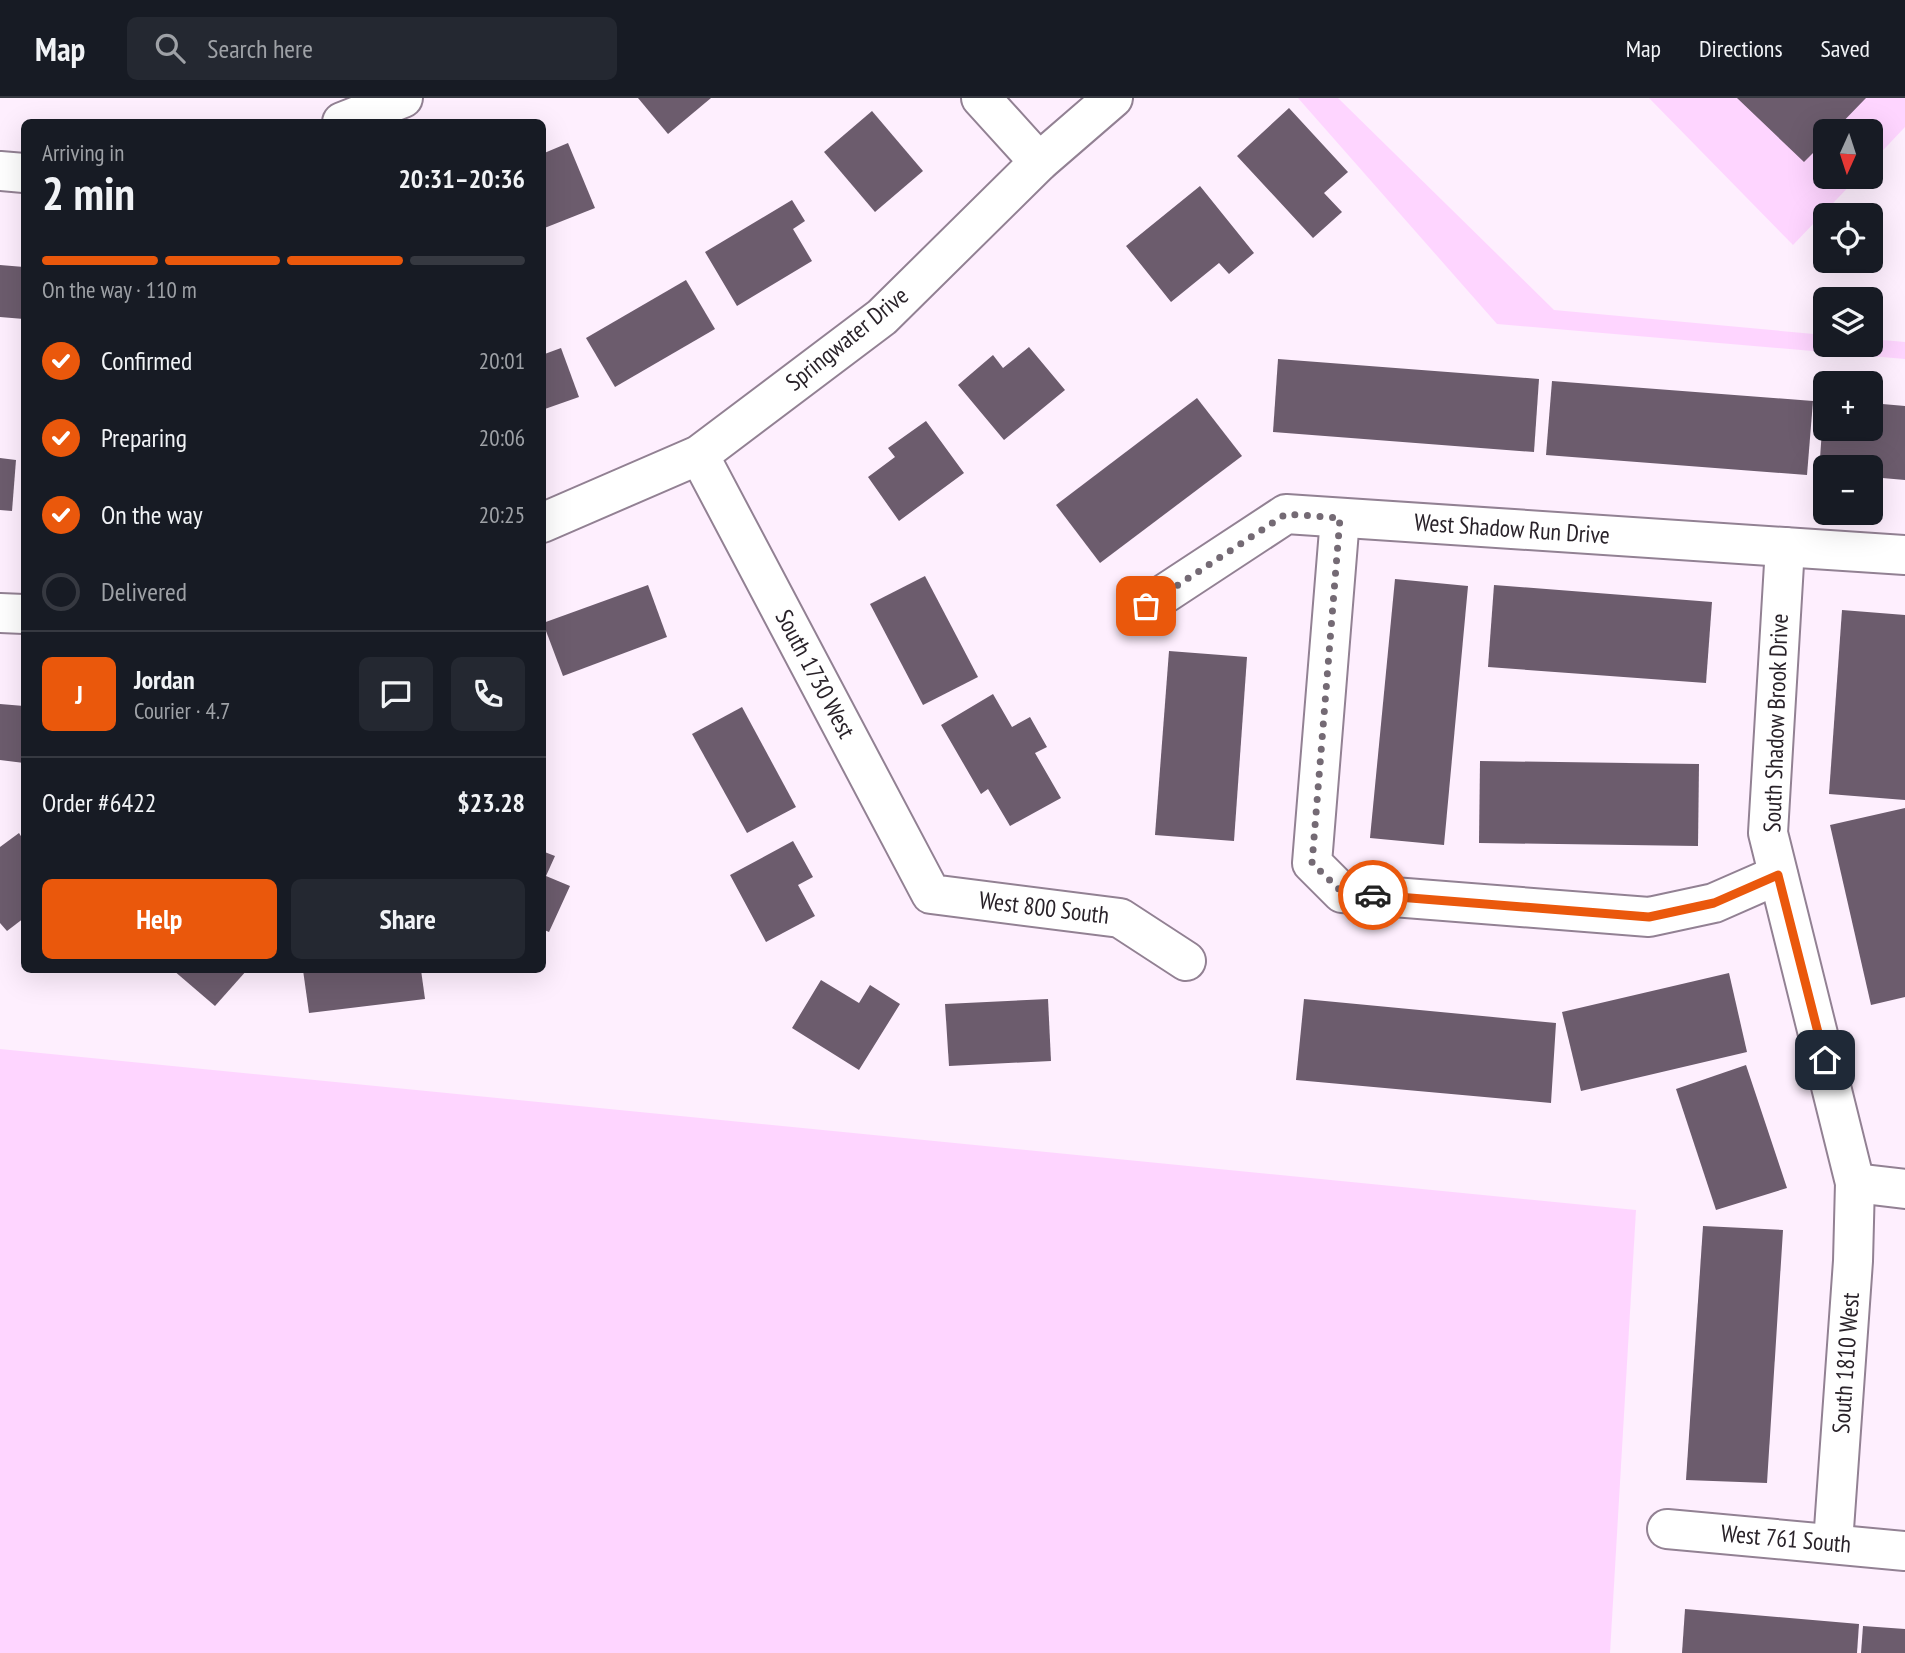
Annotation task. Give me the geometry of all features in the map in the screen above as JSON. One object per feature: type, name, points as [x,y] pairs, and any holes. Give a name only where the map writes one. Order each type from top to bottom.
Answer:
[{"type":"street","points":[[981,98],[1038,162]]},
{"type":"street","name":"Springwater Drive","points":[[546,521],[699,455],[882,317],[1038,162],[1113,98]]},
{"type":"street","points":[[0,171],[21,173]]},
{"type":"street","name":"South 1730 West","points":[[699,455],[931,894]]},
{"type":"street","name":"West Shadow Run Drive","points":[[1146,606],[1286,514],[1905,555]]},
{"type":"street","points":[[1340,518],[1312,863],[1342,892],[1649,917],[1714,903],[1778,875]]},
{"type":"street","name":"South Shadow Brook Drive","points":[[1785,547],[1768,833],[1855,1183]]},
{"type":"street","points":[[0,613],[21,614]]},
{"type":"street","name":"West 800 South","points":[[931,894],[1120,918],[1186,961]]},
{"type":"street","points":[[1855,1183],[1905,1189]]},
{"type":"street","name":"South 1810 West","points":[[1833,1543],[1853,1261],[1855,1183]]},
{"type":"street","name":"West 761 South","points":[[1667,1529],[1905,1551]]},
{"type":"shaded area","points":[[1298,98],[1338,98],[1554,310],[1813,334],[1813,351],[1497,324]]},
{"type":"shaded area","points":[[1649,98],[1905,98],[1905,127],[1883,150],[1883,119],[1813,119],[1813,189],[1847,189],[1833,203],[1813,203],[1813,224],[1793,245]]},
{"type":"shaded area","points":[[1883,340],[1905,342],[1905,359],[1882,357]]},
{"type":"shaded area","points":[[0,1049],[1636,1210],[1610,1653],[0,1653]]},
{"type":"building","points":[[638,98],[711,98],[668,134]]},
{"type":"building","points":[[1737,98],[1866,98],[1846,119],[1813,119],[1813,153],[1804,162]]},
{"type":"building","points":[[1289,108],[1348,172],[1324,193],[1342,212],[1313,238],[1237,156]]},
{"type":"building","points":[[872,111],[923,171],[875,212],[824,152]]},
{"type":"building","points":[[568,143],[595,208],[546,227],[546,152]]},
{"type":"building","points":[[1200,186],[1254,253],[1229,274],[1219,263],[1171,302],[1126,246]]},
{"type":"building","points":[[792,200],[805,221],[793,229],[812,261],[737,306],[705,252]]},
{"type":"building","points":[[0,265],[21,267],[21,319],[0,317]]},
{"type":"building","points":[[686,280],[715,329],[615,387],[586,338]]},
{"type":"building","points":[[1029,347],[1065,390],[1004,440],[958,385],[993,355],[1003,368]]},
{"type":"building","points":[[561,348],[579,397],[546,409],[546,354]]},
{"type":"building","points":[[1278,359],[1539,379],[1534,452],[1273,432]]},
{"type":"building","points":[[1552,381],[1813,401],[1807,475],[1546,455]]},
{"type":"building","points":[[1197,398],[1242,456],[1100,563],[1056,505]]},
{"type":"building","points":[[1883,404],[1905,406],[1905,480],[1883,478],[1883,455],[1820,455],[1821,441],[1883,441]]},
{"type":"building","points":[[926,421],[964,473],[899,521],[868,477],[895,457],[888,448]]},
{"type":"building","points":[[0,458],[16,460],[12,511],[0,510]]},
{"type":"building","points":[[925,576],[978,677],[923,705],[870,604]]},
{"type":"building","points":[[1395,579],[1468,586],[1444,845],[1370,838]]},
{"type":"building","points":[[648,585],[667,637],[563,676],[546,631],[546,622]]},
{"type":"building","points":[[1494,585],[1712,602],[1706,683],[1488,667]]},
{"type":"building","points":[[1842,610],[1905,615],[1905,800],[1829,794]]},
{"type":"building","points":[[1169,651],[1247,657],[1234,841],[1155,835]]},
{"type":"building","points":[[993,694],[1012,727],[1030,717],[1047,747],[1035,753],[1061,798],[1010,826],[988,789],[981,794],[941,725]]},
{"type":"building","points":[[0,704],[21,706],[21,763],[0,760]]},
{"type":"building","points":[[742,707],[796,807],[747,833],[692,734]]},
{"type":"building","points":[[1480,761],[1699,764],[1698,846],[1479,843]]},
{"type":"building","points":[[1905,808],[1905,997],[1871,1005],[1830,825]]},
{"type":"building","points":[[19,833],[21,836],[21,920],[7,931],[0,923],[0,847]]},
{"type":"building","points":[[793,841],[813,877],[798,885],[815,916],[766,942],[730,875]]},
{"type":"building","points":[[546,853],[555,856],[546,876]]},
{"type":"building","points":[[546,876],[570,886],[549,932],[546,931]]},
{"type":"building","points":[[176,973],[244,973],[215,1006]]},
{"type":"building","points":[[303,973],[421,973],[425,999],[309,1013]]},
{"type":"building","points":[[1729,973],[1747,1052],[1581,1091],[1562,1012]]},
{"type":"building","points":[[821,980],[859,1003],[870,985],[900,1004],[859,1070],[792,1028]]},
{"type":"building","points":[[1048,999],[1051,1061],[949,1066],[945,1004]]},
{"type":"building","points":[[1304,999],[1556,1023],[1551,1103],[1296,1080]]},
{"type":"building","points":[[1746,1065],[1787,1188],[1716,1210],[1676,1089]]},
{"type":"building","points":[[1703,1226],[1783,1230],[1767,1483],[1686,1480]]},
{"type":"building","points":[[1685,1609],[1859,1624],[1857,1653],[1682,1653]]},
{"type":"building","points":[[1863,1626],[1905,1629],[1905,1653],[1861,1653]]},
{"type":"way so far","points":[[1146,606],[1286,514],[1340,518],[1312,863],[1342,892],[1373,895]]},
{"type":"route","points":[[1373,895],[1649,917],[1714,903],[1778,875],[1825,1060]]}]
